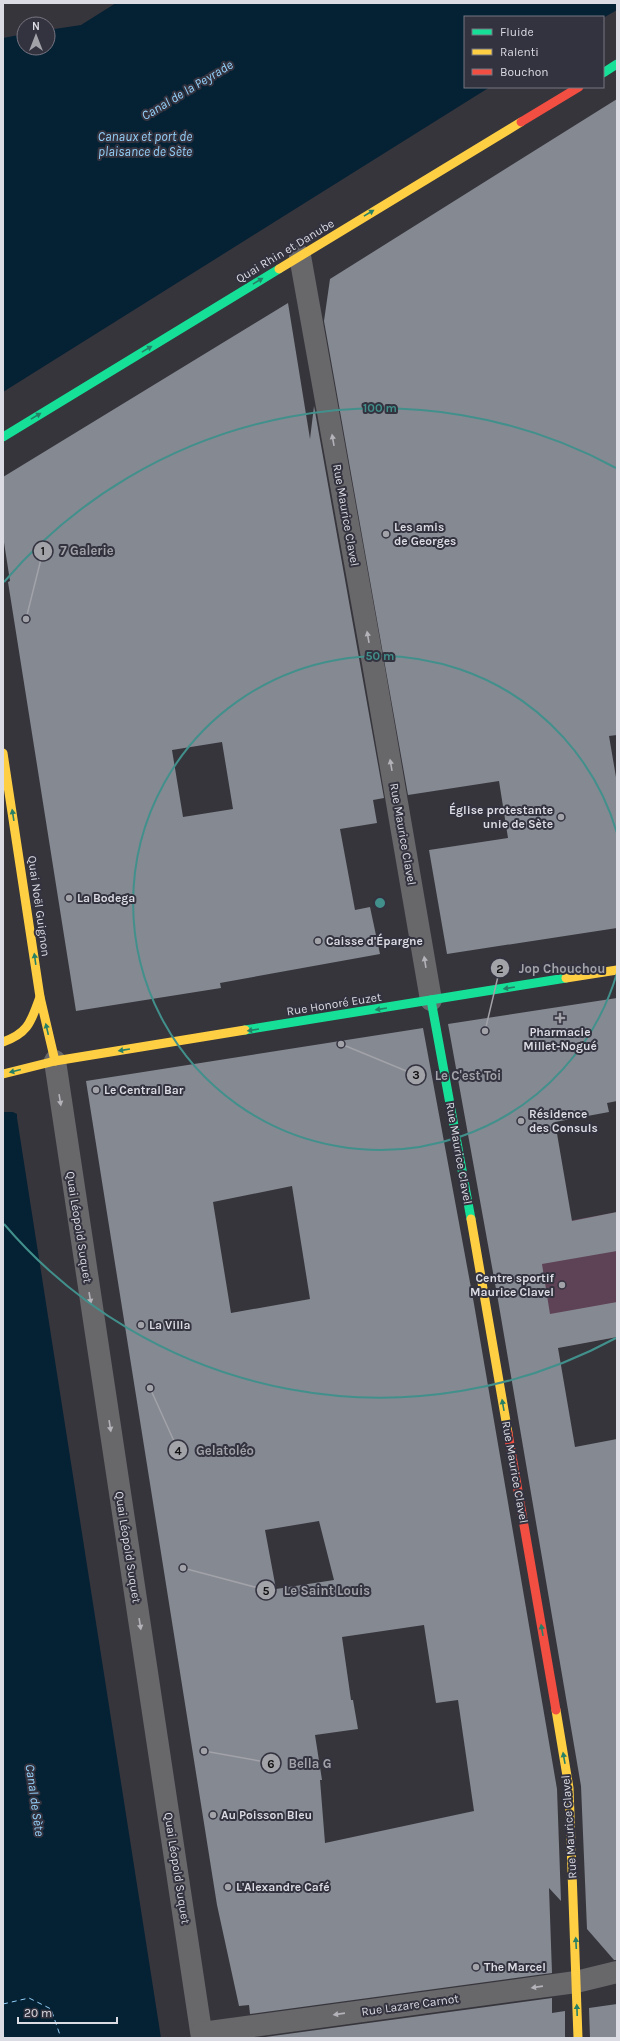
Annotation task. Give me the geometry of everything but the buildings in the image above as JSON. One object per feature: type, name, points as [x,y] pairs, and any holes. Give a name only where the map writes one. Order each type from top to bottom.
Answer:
[{"type":"main road","points":[[604,72],[617,64]]},
{"type":"main road","name":"Quai Rhin et Danube","points":[[3,437],[577,88]]},
{"type":"main road","name":"Quai Noël Guignon","points":[[3,752],[40,997],[55,1062]]},
{"type":"main road","name":"Rue Honoré Euzet","points":[[3,1074],[55,1062],[617,970]]},
{"type":"main road","points":[[3,1042],[15,1038],[30,1026],[40,997]]},
{"type":"main road","name":"Rue Maurice Clavel","points":[[431,1000],[487,1310],[569,1788],[578,2038]]},
{"type":"street","name":"Rue Maurice Clavel","points":[[300,256],[431,1000]]},
{"type":"street","name":"Quai Léopold Suquet","points":[[55,1062],[202,2035]]},
{"type":"street","name":"Rue Lazare Carnot","points":[[202,2035],[576,1982],[617,1972]]},
{"type":"shaded area","name":"Centre sportif Maurice Clavel","points":[[617,1212],[617,1337],[519,1354],[497,1234]]},
{"type":"water","name":"Canaux et port de plaisance de Sète","points":[[116,3],[617,3],[617,10],[604,17],[604,16],[464,16],[464,88],[488,88],[3,392],[3,38],[16,36],[16,56],[56,56],[56,29],[81,25]]},
{"type":"water","name":"Canal de Sète","points":[[3,1112],[13,1112],[17,1114],[161,2038],[3,2038]]},
{"type":"ferry route","points":[[3,2004],[29,1998],[51,2009],[61,2038]]},
{"type":"traffic: fast","points":[[604,72],[617,64]]},
{"type":"traffic: fast","points":[[3,437],[279,269]]},
{"type":"traffic: fast","points":[[245,1030],[566,978]]},
{"type":"traffic: fast","points":[[431,1000],[471,1219]]},
{"type":"traffic: slow","points":[[279,269],[521,122]]},
{"type":"traffic: slow","points":[[3,753],[40,997],[55,1061]]},
{"type":"traffic: slow","points":[[566,978],[617,970]]},
{"type":"traffic: slow","points":[[3,1042],[18,1035],[24,1030],[31,1019],[40,997]]},
{"type":"traffic: slow","points":[[3,1074],[55,1061],[245,1030]]},
{"type":"traffic: slow","points":[[471,1219],[508,1433]]},
{"type":"traffic: slow","points":[[556,1710],[569,1788],[578,2038]]},
{"type":"traffic: jam","points":[[521,122],[577,88]]},
{"type":"traffic: jam","points":[[508,1433],[556,1710]]},
{"type":"place","name":"Les amis de Georges","points":[[386,534]]},
{"type":"place","name":"7 Galerie","points":[[26,619]]},
{"type":"place","name":"Église protestante unie de Sète","points":[[561,817]]},
{"type":"place","name":"La Bodega","points":[[69,898]]},
{"type":"place","name":"Caisse d'Épargne","points":[[318,941]]},
{"type":"place","name":"Pharmacie Millet-Nogué","points":[[560,1018]]},
{"type":"place","name":"Jop Chouchou","points":[[485,1031]]},
{"type":"place","name":"Le C'est Toi","points":[[341,1044]]},
{"type":"place","name":"Le Central Bar","points":[[96,1090]]},
{"type":"place","name":"Résidence des Consuls","points":[[521,1121]]},
{"type":"place","name":"Centre sportif Maurice Clavel","points":[[562,1285]]},
{"type":"place","name":"La Villa","points":[[141,1325]]},
{"type":"place","name":"Gelatoléo","points":[[150,1388]]},
{"type":"place","name":"Le Saint Louis","points":[[183,1568]]},
{"type":"place","name":"Bella G","points":[[204,1751]]},
{"type":"place","name":"Au Poisson Bleu","points":[[213,1815]]},
{"type":"place","name":"L'Alexandre Café","points":[[228,1887]]},
{"type":"place","name":"The Marcel","points":[[476,1967]]},
{"type":"water label","name":"Canal de la Peyrade","points":[[187,90]]}]
